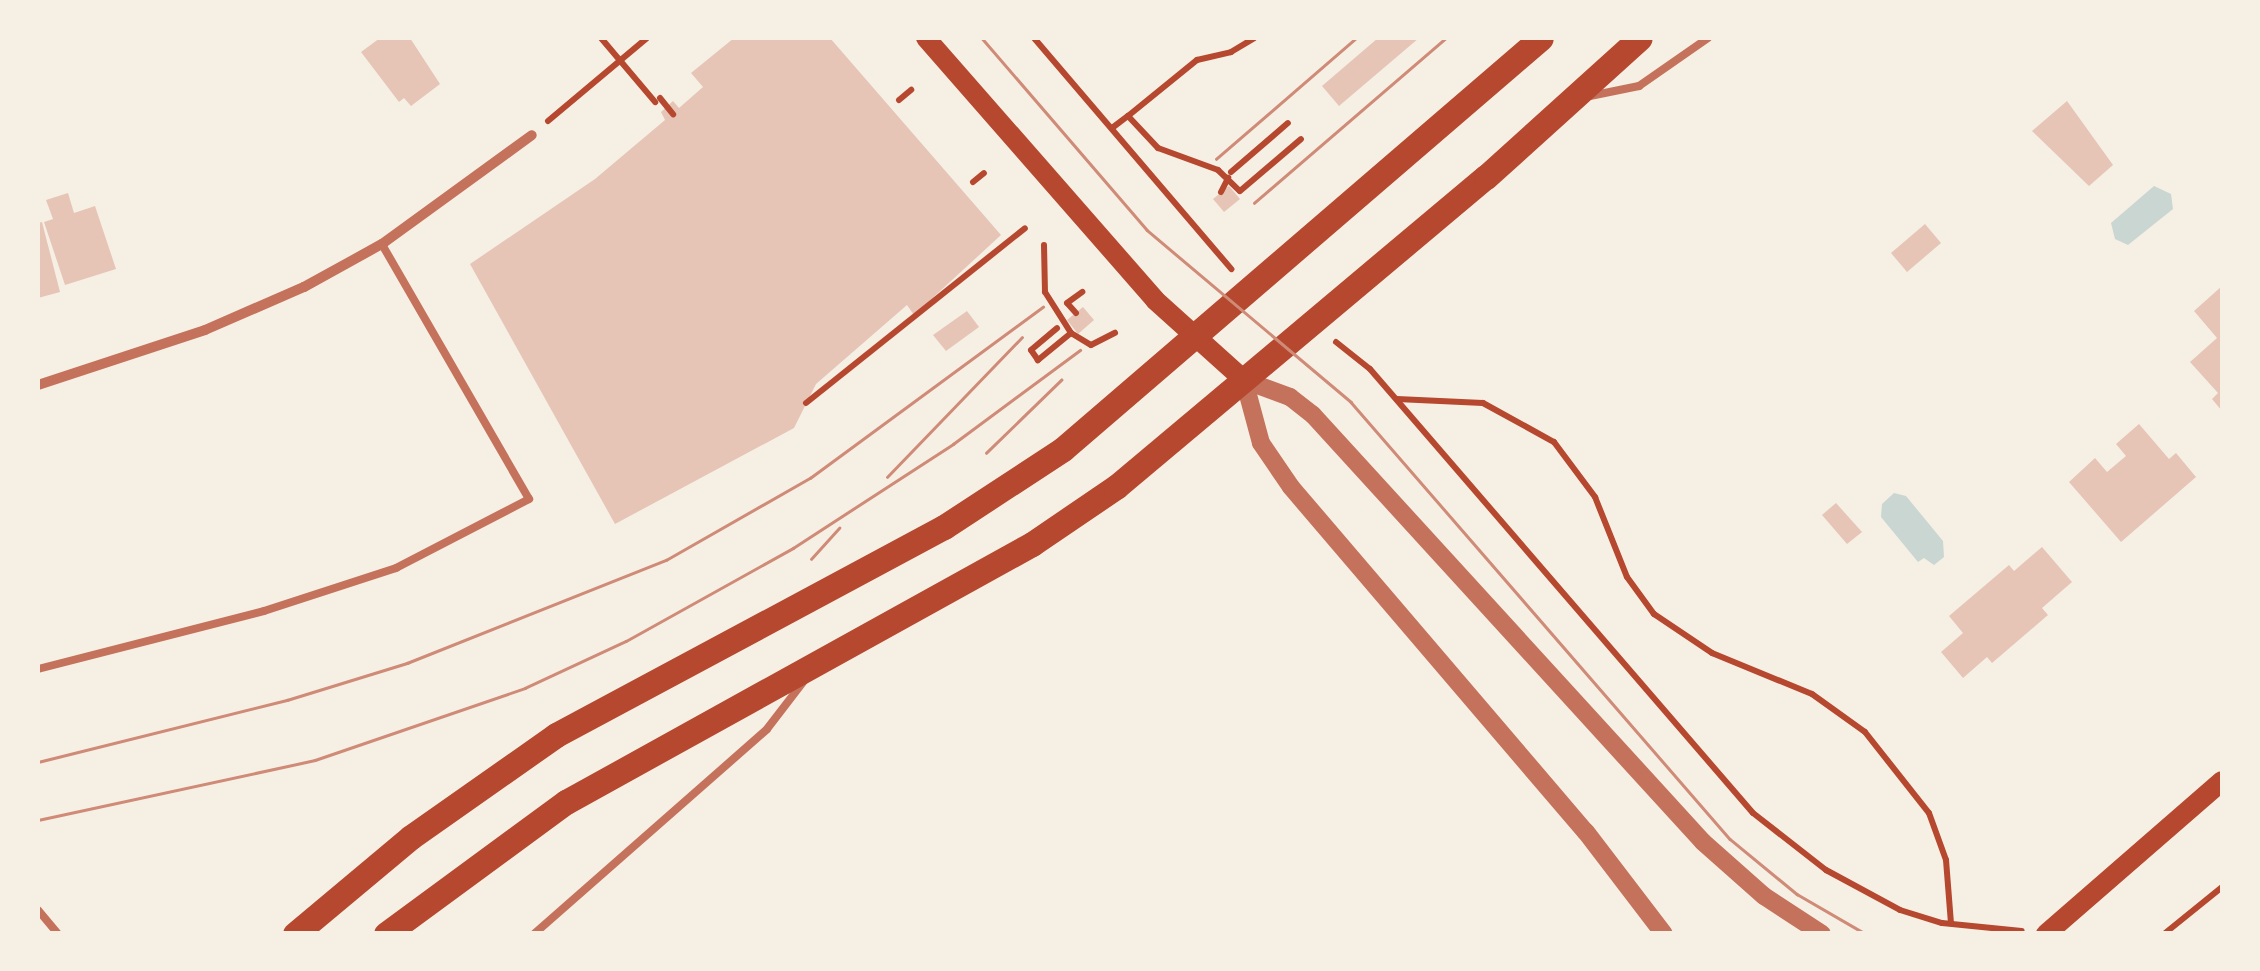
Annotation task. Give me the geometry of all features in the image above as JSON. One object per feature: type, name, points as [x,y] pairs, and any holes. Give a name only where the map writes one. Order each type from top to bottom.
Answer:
[{"type":"main road","points":[[926,38],[1163,308],[1244,380]]},
{"type":"main road","points":[[295,934],[502,770],[1007,489],[1196,339],[1541,38]]},
{"type":"main road","points":[[386,934],[566,802],[1032,544],[1116,487],[1640,38]]},
{"type":"main road","points":[[2046,934],[2222,781]]},
{"type":"street","points":[[38,384],[205,330],[382,244],[532,135]]},
{"type":"street","points":[[1244,380],[1261,442],[1291,487],[1586,832],[1664,934]]},
{"type":"street","points":[[1244,380],[1290,397],[1313,415],[1703,842],[1764,896],[1822,934]]},
{"type":"lane","points":[[1571,100],[1639,86],[1708,38]]},
{"type":"lane","points":[[38,669],[264,611],[396,568],[528,500],[382,244]]},
{"type":"lane","points":[[534,934],[767,730],[821,660]]},
{"type":"lane","points":[[38,910],[58,934]]},
{"type":"path","points":[[601,38],[673,114]]},
{"type":"path","points":[[532,135],[647,38]]},
{"type":"path","points":[[1034,38],[1235,273]]},
{"type":"path","points":[[1112,128],[1197,60],[1231,52],[1254,38]]},
{"type":"path","points":[[899,100],[911,90]]},
{"type":"path","points":[[1128,116],[1158,148],[1229,175],[1240,190],[1301,139]]},
{"type":"path","points":[[1222,192],[1229,175],[1288,124]]},
{"type":"path","points":[[973,182],[984,173]]},
{"type":"path","points":[[806,403],[1025,228]]},
{"type":"path","points":[[1044,244],[1042,279],[1068,335],[1091,345],[1115,333]]},
{"type":"path","points":[[1056,314],[1082,292]]},
{"type":"path","points":[[1067,303],[1076,313]]},
{"type":"path","points":[[1055,330],[1030,350],[1038,360],[1068,335]]},
{"type":"path","points":[[1338,344],[1396,399],[1753,813],[1858,889],[1900,910],[1951,923],[2038,934]]},
{"type":"path","points":[[1396,399],[1483,402],[1554,442],[1595,497],[1627,577],[1654,614],[1712,653],[1812,694],[1866,732],[1930,812],[1946,860],[1951,923]]},
{"type":"path","points":[[2164,934],[2222,887]]},
{"type":"shaded area","points":[[2154,186],[2171,194],[2173,209],[2128,245],[2115,239],[2111,223]]},
{"type":"shaded area","points":[[1894,493],[1906,496],[1943,541],[1944,557],[1934,565],[1924,558],[1918,562],[1881,517],[1882,504]]},
{"type":"building","points":[[380,38],[410,38],[440,84],[411,106],[404,98],[399,102],[361,52]]},
{"type":"building","points":[[734,38],[830,38],[1001,235],[914,315],[907,305],[816,384],[794,428],[615,524],[470,264],[595,179],[665,120],[661,112],[673,101],[679,108],[703,87],[691,73]]},
{"type":"building","points":[[1378,38],[1419,38],[1339,106],[1322,86]]},
{"type":"building","points":[[2067,101],[2113,165],[2089,186],[2032,131]]},
{"type":"building","points":[[1229,186],[1240,199],[1224,212],[1213,199]]},
{"type":"building","points":[[68,193],[74,213],[95,206],[116,269],[65,285],[44,222],[53,219],[46,200]]},
{"type":"building","points":[[42,222],[60,292],[38,298],[38,223]]},
{"type":"building","points":[[1925,224],[1941,243],[1907,272],[1891,253]]},
{"type":"building","points":[[2222,286],[2222,411],[2212,399],[2218,393],[2190,362],[2217,338],[2194,311]]},
{"type":"building","points":[[1083,307],[1094,320],[1078,334],[1067,320]]},
{"type":"building","points":[[967,311],[979,327],[946,351],[933,335]]},
{"type":"building","points":[[2139,424],[2169,459],[2176,453],[2196,477],[2121,542],[2069,482],[2095,458],[2107,472],[2126,456],[2116,444]]},
{"type":"building","points":[[1836,503],[1862,532],[1847,544],[1822,515]]},
{"type":"building","points":[[2042,547],[2072,582],[2042,608],[2048,615],[1992,663],[1987,657],[1963,678],[1941,652],[1963,633],[1949,616],[2009,565],[2014,571]]},
{"type":"tram line","points":[[982,38],[1147,230],[1351,402],[1730,839],[1797,894],[1866,934]]},
{"type":"tram line","points":[[1216,159],[1356,38]]},
{"type":"tram line","points":[[1254,203],[1446,38]]},
{"type":"tram line","points":[[38,762],[287,700],[407,663],[666,560],[810,478],[1043,307]]},
{"type":"tram line","points":[[887,477],[1022,337]]},
{"type":"tram line","points":[[38,820],[315,760],[525,688],[626,641],[793,548],[953,444],[1080,350]]},
{"type":"tram line","points":[[986,453],[1061,380]]},
{"type":"tram line","points":[[811,559],[839,528]]}]
